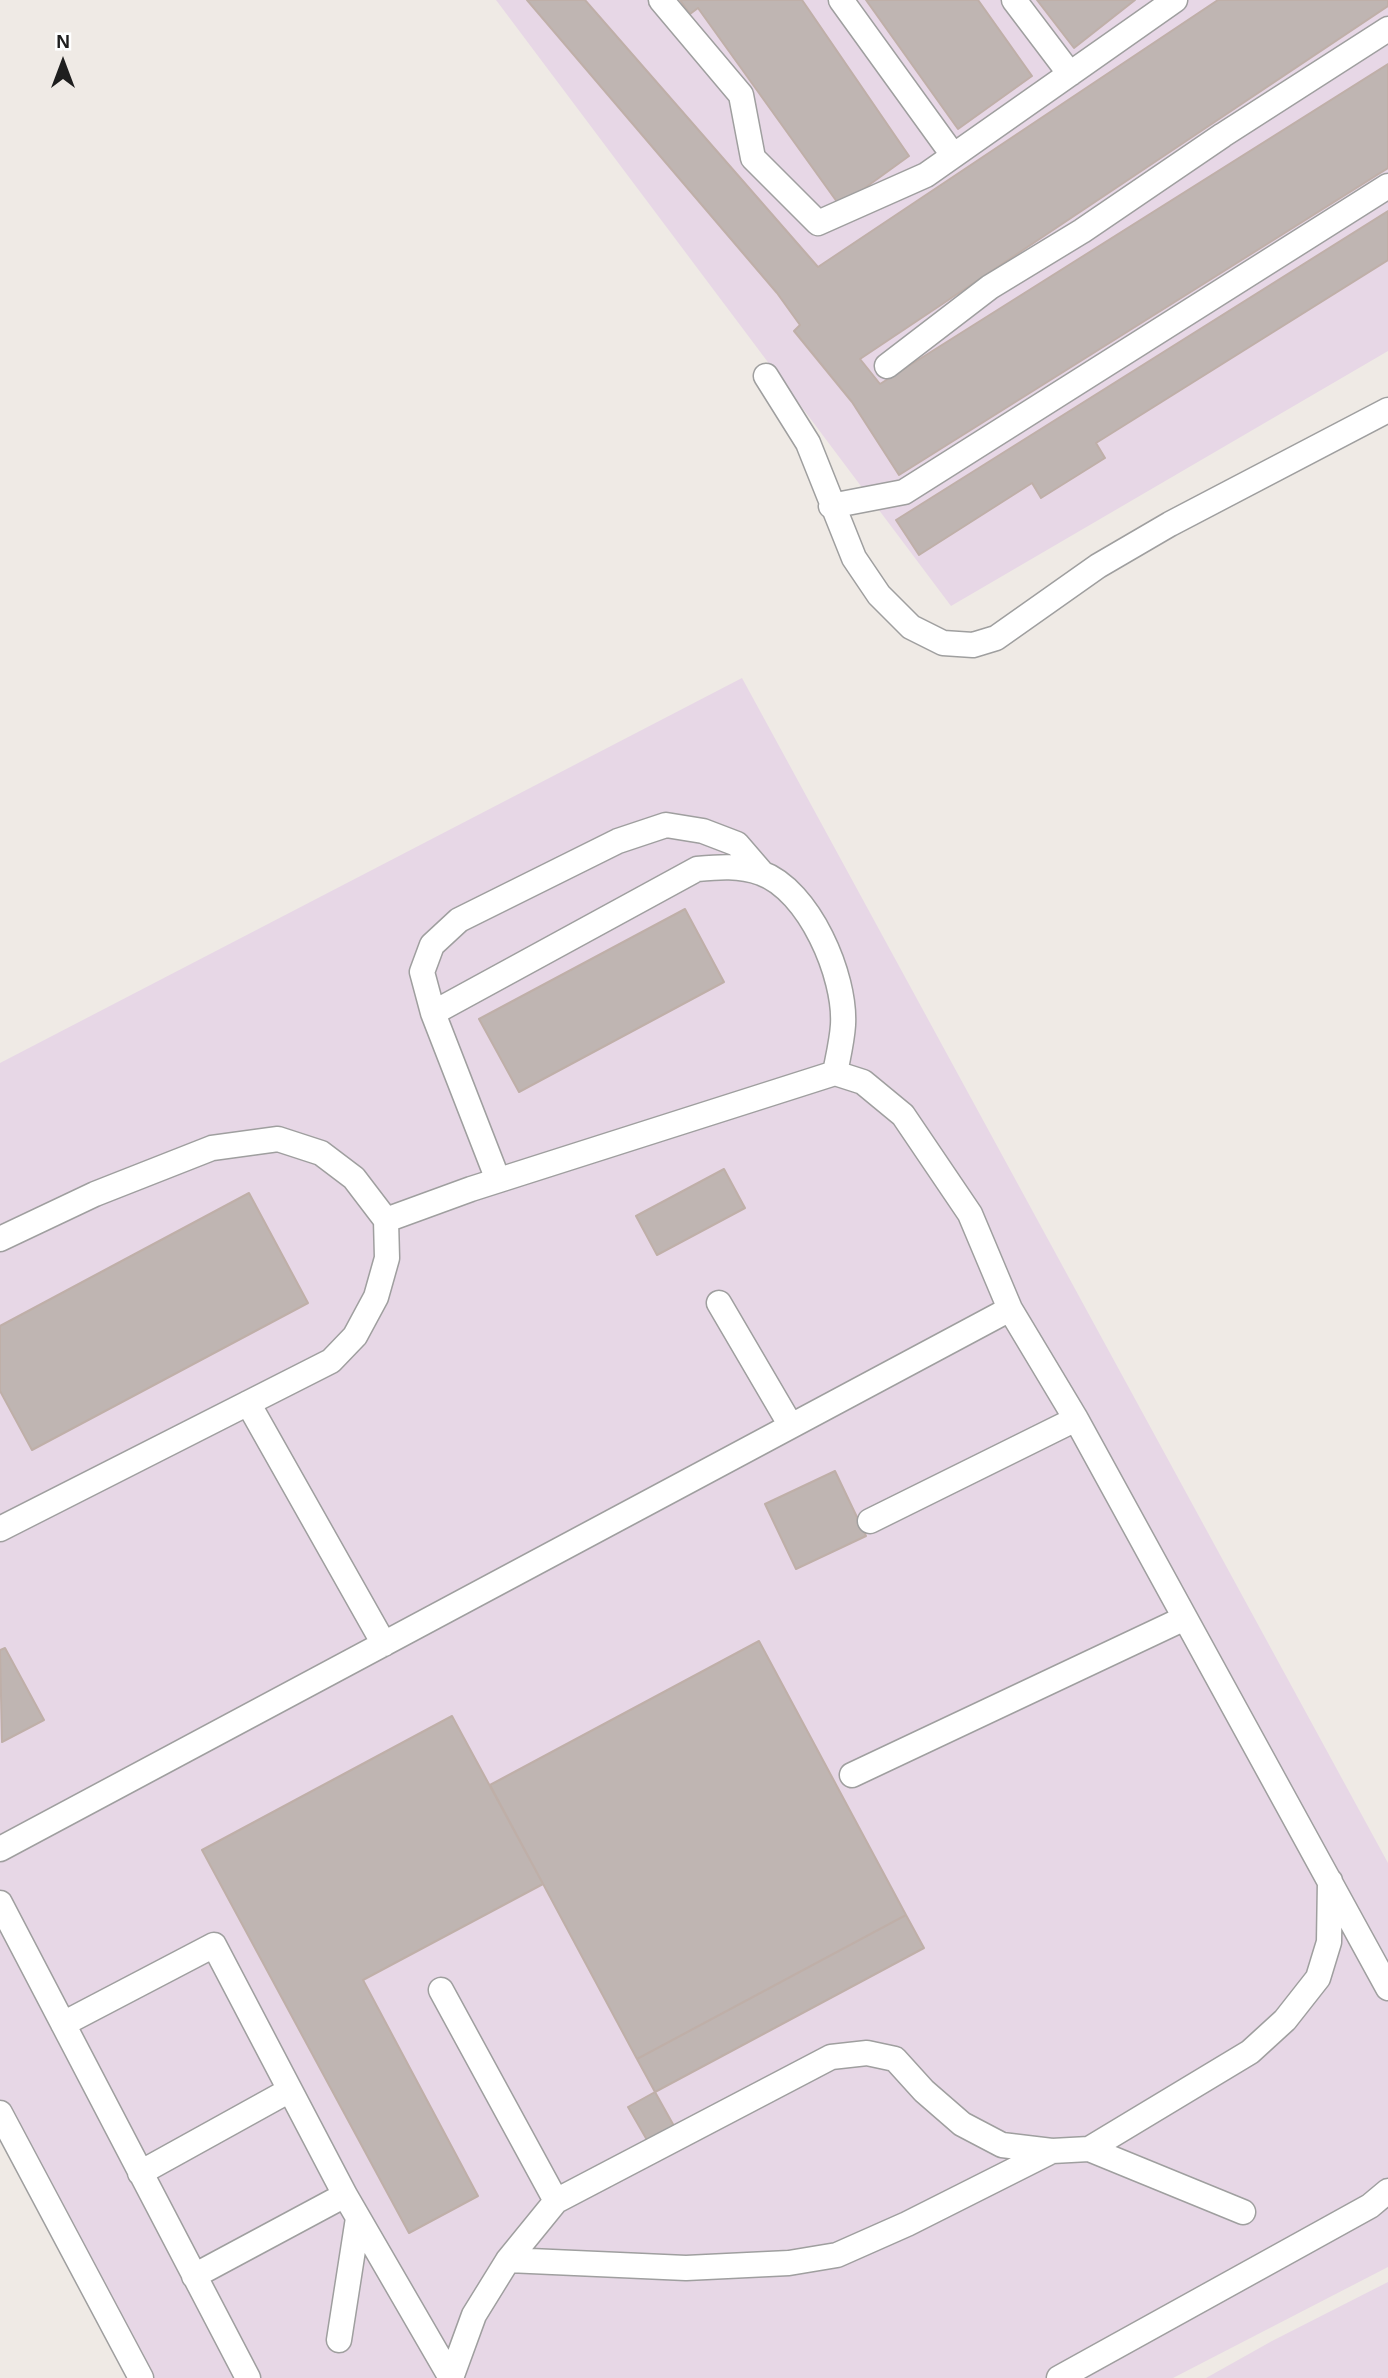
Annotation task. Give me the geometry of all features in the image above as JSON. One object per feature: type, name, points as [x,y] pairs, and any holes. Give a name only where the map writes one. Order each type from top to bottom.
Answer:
[{"type":"lane","points":[[661,0],[741,95],[753,158],[818,223],[926,175],[1175,0]]},
{"type":"lane","points":[[841,0],[953,155]]},
{"type":"lane","points":[[1014,0],[1070,74]]},
{"type":"lane","points":[[887,366],[990,287],[1082,231],[1223,135],[1388,29]]},
{"type":"lane","points":[[831,506],[904,492],[1388,186]]},
{"type":"lane","points":[[766,376],[808,443],[831,506],[860,567],[879,595],[911,627],[943,643],[973,645],[996,638],[1098,566],[1170,524],[1388,410]]},
{"type":"lane","points":[[498,1180],[433,1013],[422,972],[432,945],[459,919],[618,841],[666,825],[703,831],[737,844],[762,873],[795,895],[832,957],[843,1023],[835,1073]]},
{"type":"lane","points":[[433,1013],[697,869],[725,866],[762,873]]},
{"type":"lane","points":[[386,1220],[498,1180],[835,1073],[863,1082],[903,1115],[970,1214],[1010,1309],[1076,1419],[1388,1988]]},
{"type":"lane","points":[[0,1239],[95,1194],[212,1148],[278,1139],[321,1153],[354,1178],[386,1220],[387,1258],[376,1297],[355,1336],[331,1362],[0,1529]]},
{"type":"lane","points":[[719,1303],[791,1426]]},
{"type":"lane","points":[[0,1849],[1010,1309]]},
{"type":"lane","points":[[248,1403],[384,1644]]},
{"type":"lane","points":[[870,1521],[1076,1419]]},
{"type":"lane","points":[[852,1775],[1185,1618]]},
{"type":"lane","points":[[1089,2149],[1250,2052],[1285,2020],[1318,1978],[1329,1942],[1330,1880]]},
{"type":"lane","points":[[0,1903],[247,2378]]},
{"type":"lane","points":[[63,2024],[214,1945],[345,2195],[451,2378]]},
{"type":"lane","points":[[441,1990],[556,2201]]},
{"type":"lane","points":[[451,2378],[474,2315],[508,2260],[556,2201],[831,2057],[867,2053],[895,2059],[924,2091],[962,2124],[1002,2145],[1052,2151],[1089,2149],[1243,2212]]},
{"type":"lane","points":[[140,2173],[290,2090]]},
{"type":"lane","points":[[0,2113],[141,2378]]},
{"type":"lane","points":[[508,2260],[686,2268],[789,2263],[837,2255],[907,2224],[1052,2151]]},
{"type":"lane","points":[[1059,2378],[1370,2206],[1388,2191]]},
{"type":"lane","points":[[194,2276],[345,2195]]},
{"type":"lane","points":[[339,2340],[358,2218]]},
{"type":"shaded area","points":[[496,0],[1388,0],[1388,351],[951,606]]},
{"type":"shaded area","points":[[742,678],[1388,1863],[1388,2267],[1173,2378],[143,2378],[0,2110],[0,1063]]},
{"type":"shaded area","points":[[1388,2282],[1388,2378],[1206,2378],[1272,2341]]},
{"type":"building","points":[[527,0],[585,0],[818,267],[1218,0],[1388,0],[1388,6],[860,359],[880,384],[1388,64],[1388,168],[899,475],[852,402],[794,331],[800,325],[777,293]]},
{"type":"building","points":[[680,0],[802,0],[909,156],[840,206],[698,8],[690,14]]},
{"type":"building","points":[[866,0],[978,0],[1032,76],[958,129]]},
{"type":"building","points":[[1037,0],[1135,0],[1074,48]]},
{"type":"building","points":[[1388,211],[1388,260],[1096,443],[1105,458],[1041,498],[1032,483],[919,555],[896,520]]},
{"type":"building","points":[[685,909],[724,982],[519,1092],[479,1019]]},
{"type":"building","points":[[724,1169],[745,1208],[657,1255],[636,1216]]},
{"type":"building","points":[[249,1193],[308,1303],[32,1450],[0,1391],[0,1326]]},
{"type":"building","points":[[835,1471],[866,1536],[796,1569],[765,1504]]},
{"type":"building","points":[[759,1641],[906,1915],[637,2059],[490,1785]]},
{"type":"building","points":[[5,1648],[44,1720],[2,1742],[0,1650]]},
{"type":"building","points":[[452,1716],[543,1884],[363,1980],[478,2196],[409,2233],[202,1850]]},
{"type":"building","points":[[906,1915],[924,1948],[655,2092],[637,2059]]},
{"type":"building","points":[[655,2092],[674,2126],[647,2140],[628,2107]]}]
